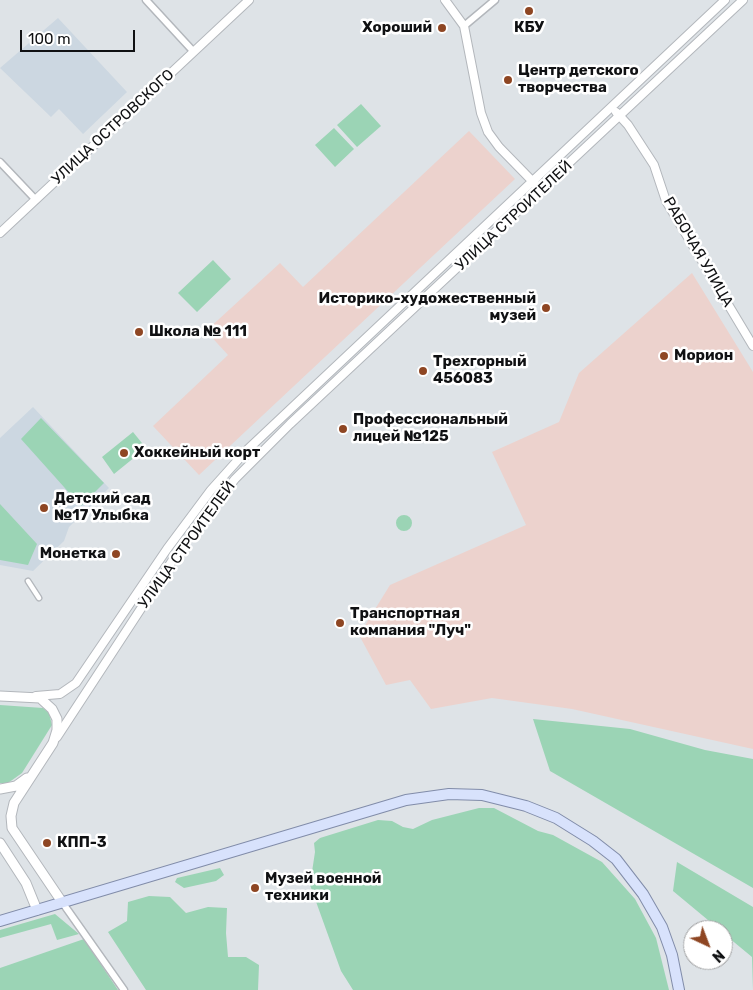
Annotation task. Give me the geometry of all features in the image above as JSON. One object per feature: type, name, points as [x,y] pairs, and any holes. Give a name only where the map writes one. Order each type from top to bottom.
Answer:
[{"type":"main road","points":[[0,696],[35,696],[45,701],[57,719],[58,730],[53,743],[14,803],[11,816],[12,828],[62,902]]},
{"type":"main road","points":[[0,789],[16,786],[33,773]]},
{"type":"main road","points":[[0,921],[398,802],[438,794],[482,795],[526,806],[556,818],[593,840],[616,859],[643,894],[662,927],[672,955],[679,990]]},
{"type":"main road","points":[[0,844],[26,883],[36,910]]},
{"type":"street","points":[[146,0],[193,51]]},
{"type":"street","name":"УЛИЦА ОСТРОВСКОГО","points":[[0,233],[249,0]]},
{"type":"street","points":[[445,0],[464,26],[480,112],[488,132],[499,147],[541,190]]},
{"type":"street","points":[[464,26],[495,0]]},
{"type":"street","name":"УЛИЦА СТРОИТЕЛЕЙ","points":[[35,696],[60,694],[76,682],[167,549],[211,490],[246,452],[725,0]]},
{"type":"street","name":"УЛИЦА СТРОИТЕЛЕЙ","points":[[53,743],[176,555],[236,479],[290,424],[743,0]]},
{"type":"street","name":"РАБОЧАЯ УЛИЦА","points":[[612,107],[632,131],[654,165],[666,201],[753,346]]},
{"type":"street","points":[[0,162],[36,200]]},
{"type":"street","points":[[28,581],[39,598]]},
{"type":"street","points":[[62,902],[124,990]]},
{"type":"shaded area","points":[[58,18],[127,92],[83,134],[59,109],[51,117],[0,68]]},
{"type":"shaded area","points":[[469,131],[515,179],[199,475],[153,426],[228,355],[206,331],[280,263],[303,287]]},
{"type":"shaded area","points":[[692,273],[753,372],[753,749],[572,709],[492,698],[431,709],[410,680],[386,685],[359,635],[390,585],[526,525],[492,452],[559,422],[579,373]]},
{"type":"shaded area","name":"Детский сад №17 Улыбка","points":[[33,407],[109,488],[69,527],[64,541],[33,571],[0,565],[0,438]]},
{"type":"green space","points":[[361,104],[381,126],[357,147],[337,125]]},
{"type":"green space","points":[[334,128],[354,149],[335,167],[315,145]]},
{"type":"green space","points":[[213,260],[231,279],[197,312],[178,293]]},
{"type":"green space","points":[[41,418],[104,483],[81,506],[21,439]]},
{"type":"green space","name":"Хоккейный корт","points":[[133,432],[146,448],[114,474],[102,457]]},
{"type":"green space","points":[[0,504],[37,544],[28,565],[0,560]]},
{"type":"green space","points":[[401,515],[407,515],[412,520],[410,529],[401,531],[396,526],[396,520]]},
{"type":"green space","points":[[0,705],[43,708],[49,713],[52,725],[22,773],[8,783],[0,783]]},
{"type":"green space","points":[[533,719],[630,729],[705,750],[753,759],[753,888],[550,771]]},
{"type":"green space","points":[[479,808],[494,808],[538,831],[553,835],[602,862],[635,899],[656,938],[669,990],[353,990],[341,971],[310,885],[315,852],[314,843],[320,838],[378,820],[392,821],[403,827],[413,829],[432,820]]},
{"type":"green space","points":[[677,862],[753,907],[753,990],[752,957],[733,941],[733,920],[708,920],[673,891]]},
{"type":"green space","points":[[220,868],[224,875],[216,881],[184,888],[175,882],[177,878]]},
{"type":"green space","points":[[149,896],[170,897],[186,913],[208,907],[227,908],[226,933],[228,957],[246,957],[259,965],[258,990],[146,990],[108,932],[127,921],[128,902]]},
{"type":"green space","points":[[55,914],[79,934],[57,940],[51,924],[0,938],[0,930]]},
{"type":"green space","points":[[84,939],[118,990],[0,990],[0,968]]},
{"type":"place","name":"КБУ","points":[[529,11]]},
{"type":"place","name":"Хороший","points":[[442,28]]},
{"type":"place","name":"Центр детского творчества","points":[[508,80]]},
{"type":"place","name":"Историко-художественный музей","points":[[546,308]]},
{"type":"place","name":"Школа № 111","points":[[139,332]]},
{"type":"place","name":"Морион","points":[[664,356]]},
{"type":"place","name":"Трехгорный 456083","points":[[423,371]]},
{"type":"place","name":"Профессиональный лицей №125","points":[[343,429]]},
{"type":"place","name":"Хоккейный корт","points":[[124,453]]},
{"type":"place","name":"Детский сад №17 Улыбка","points":[[44,508]]},
{"type":"place","name":"Монетка","points":[[116,554]]},
{"type":"place","name":"Транспортная компания \"Луч\"","points":[[340,623]]},
{"type":"place","name":"КПП-3","points":[[47,843]]},
{"type":"place","name":"Музей военной техники","points":[[255,888]]}]
